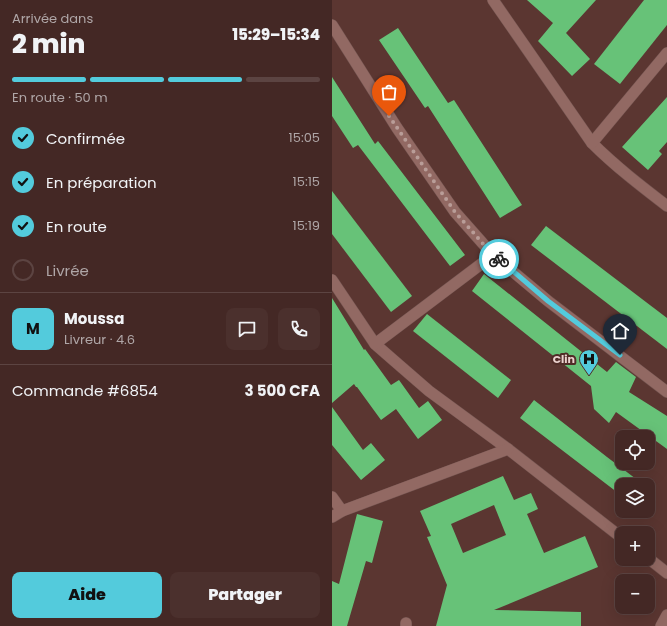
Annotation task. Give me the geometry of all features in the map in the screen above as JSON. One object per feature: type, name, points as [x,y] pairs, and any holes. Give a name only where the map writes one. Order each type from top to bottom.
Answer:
[{"type":"street","points":[[493,0],[592,143],[629,177],[667,206]]},
{"type":"street","points":[[332,25],[397,128],[451,206],[493,255],[548,301],[667,392]]},
{"type":"street","points":[[592,143],[667,54]]},
{"type":"street","points":[[375,344],[493,255]]},
{"type":"street","points":[[332,280],[375,344],[429,391],[508,449],[615,533]]},
{"type":"street","points":[[332,517],[508,449]]},
{"type":"street","points":[[332,498],[342,512]]},
{"type":"street","points":[[655,564],[667,573]]},
{"type":"street","points":[[661,626],[667,615]]},
{"type":"building","points":[[527,0],[596,0],[566,33],[590,59],[572,76],[538,41],[553,23]]},
{"type":"building","points":[[644,0],[667,0],[667,25],[620,84],[594,64]]},
{"type":"building","points":[[398,28],[448,103],[454,100],[522,205],[500,218],[428,106],[425,108],[379,40]]},
{"type":"building","points":[[332,77],[375,144],[378,141],[465,255],[450,266],[358,145],[353,148],[332,116]]},
{"type":"building","points":[[667,97],[667,142],[659,151],[662,154],[648,170],[622,147]]},
{"type":"building","points":[[332,191],[412,296],[391,312],[332,234]]},
{"type":"building","points":[[546,226],[667,318],[667,349],[531,245]]},
{"type":"building","points":[[484,274],[607,372],[616,362],[636,377],[629,392],[667,416],[667,449],[655,440],[655,430],[641,430],[616,412],[609,423],[594,409],[591,386],[472,291]]},
{"type":"building","points":[[332,298],[364,350],[365,349],[391,385],[399,380],[419,408],[428,401],[442,420],[418,439],[396,409],[381,420],[354,384],[332,403]]},
{"type":"building","points":[[427,314],[511,380],[498,398],[413,331]]},
{"type":"building","points":[[534,400],[615,463],[615,470],[624,470],[635,478],[615,478],[615,491],[520,418]]},
{"type":"building","points":[[332,407],[363,450],[371,443],[385,460],[361,480],[332,445]]},
{"type":"building","points":[[503,476],[514,500],[531,493],[538,509],[527,514],[544,553],[585,536],[598,567],[494,610],[581,612],[581,626],[436,626],[447,585],[427,537],[431,536],[420,511]],"holes":[[[494,505],[506,535],[463,553],[451,524]]]},
{"type":"building","points":[[357,514],[383,521],[372,563],[366,561],[347,626],[332,626],[332,581],[339,584]]},
{"type":"way so far","points":[[389,116],[455,212],[493,255],[499,259]]},
{"type":"place","name":"Clin","points":[[589,376]]},
{"type":"route","points":[[499,259],[548,301],[620,355]]}]
